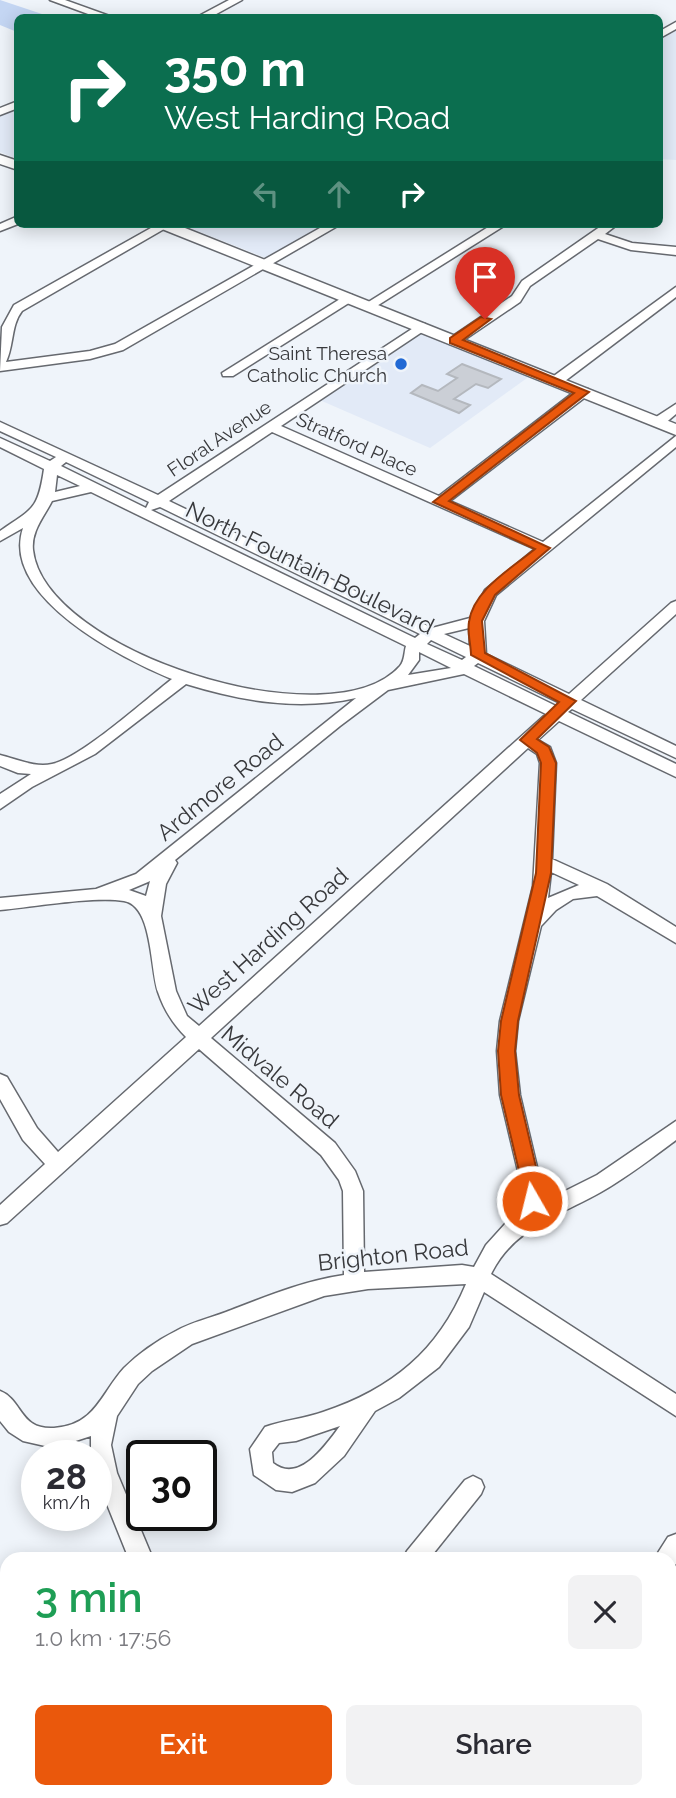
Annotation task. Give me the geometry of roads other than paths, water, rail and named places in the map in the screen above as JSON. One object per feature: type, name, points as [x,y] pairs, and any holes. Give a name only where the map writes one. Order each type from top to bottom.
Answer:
[{"type":"main road","points":[[172,228],[676,430]]},
{"type":"street","points":[[59,1],[104,14]]},
{"type":"street","points":[[207,14],[230,1]]},
{"type":"street","points":[[49,358],[18,344],[7,324],[18,308],[159,228]]},
{"type":"street","points":[[0,367],[49,358],[97,355],[119,347],[328,228]]},
{"type":"street","points":[[368,306],[495,228]]},
{"type":"street","points":[[454,341],[516,299],[526,284],[607,228]]},
{"type":"street","points":[[597,235],[631,246],[676,251]]},
{"type":"street","points":[[556,381],[676,291]]},
{"type":"street","points":[[228,373],[348,298]]},
{"type":"street","name":"Floral Avenue","points":[[143,511],[421,327]]},
{"type":"street","points":[[0,361],[18,344]]},
{"type":"street","points":[[440,502],[583,392]]},
{"type":"street","points":[[658,422],[676,408]]},
{"type":"street","name":"North Fountain Boulevard","points":[[0,426],[478,655],[562,707],[676,771]]},
{"type":"street","name":"Stratford Place","points":[[271,427],[544,548]]},
{"type":"street","points":[[65,457],[51,467],[46,498],[27,535],[25,549],[33,573],[43,588],[70,615],[86,628],[134,656],[185,677],[243,692],[313,699],[358,692],[433,673],[457,672],[463,668],[478,655],[476,621],[490,593],[676,440]]},
{"type":"street","name":"North Fountain Boulevard","points":[[0,442],[463,668],[676,753]]},
{"type":"street","points":[[46,498],[94,487]]},
{"type":"street","points":[[0,539],[38,512]]},
{"type":"street","points":[[0,539],[16,541],[25,549]]},
{"type":"street","name":"West Harding Road","points":[[0,1217],[676,606]]},
{"type":"street","points":[[430,633],[476,621]]},
{"type":"street","name":"Ardmore Road","points":[[0,904],[99,895],[142,878],[334,722],[405,669],[415,645],[430,633]]},
{"type":"street","points":[[0,803],[21,786],[93,747],[185,677]]},
{"type":"street","points":[[507,1234],[532,1201],[532,1188],[510,1095],[506,1051],[509,1021],[542,886],[544,862],[548,763],[544,751],[527,740]]},
{"type":"street","points":[[0,760],[30,770],[58,768]]},
{"type":"street","name":"Midvale Road","points":[[175,853],[157,884],[152,916],[174,1010],[197,1038],[328,1149],[340,1163],[353,1191],[354,1281]]},
{"type":"street","points":[[544,862],[607,892],[676,936]]},
{"type":"street","points":[[531,928],[545,908],[563,897],[591,889],[607,892]]},
{"type":"street","points":[[99,895],[133,896],[147,905],[152,916]]},
{"type":"street","points":[[0,1082],[30,1134],[58,1165]]},
{"type":"street","name":"Brighton Road","points":[[107,1413],[130,1377],[144,1364],[184,1337],[284,1299],[354,1281],[462,1274],[478,1277],[507,1234],[520,1224],[593,1187],[676,1129]]},
{"type":"street","points":[[367,1404],[351,1429],[314,1471],[302,1478],[286,1482],[276,1481],[262,1468],[261,1449],[273,1434],[296,1432],[367,1404],[404,1383],[443,1349],[465,1313],[478,1277],[676,1406]]},
{"type":"street","points":[[0,1401],[20,1428],[44,1437],[75,1434],[85,1430],[107,1413]]},
{"type":"street","points":[[107,1413],[102,1428],[101,1455],[138,1552]]},
{"type":"street","points":[[421,1552],[473,1487]]},
{"type":"place","name":"Saint Theresa Catholic Church","points":[[401,364]]}]
